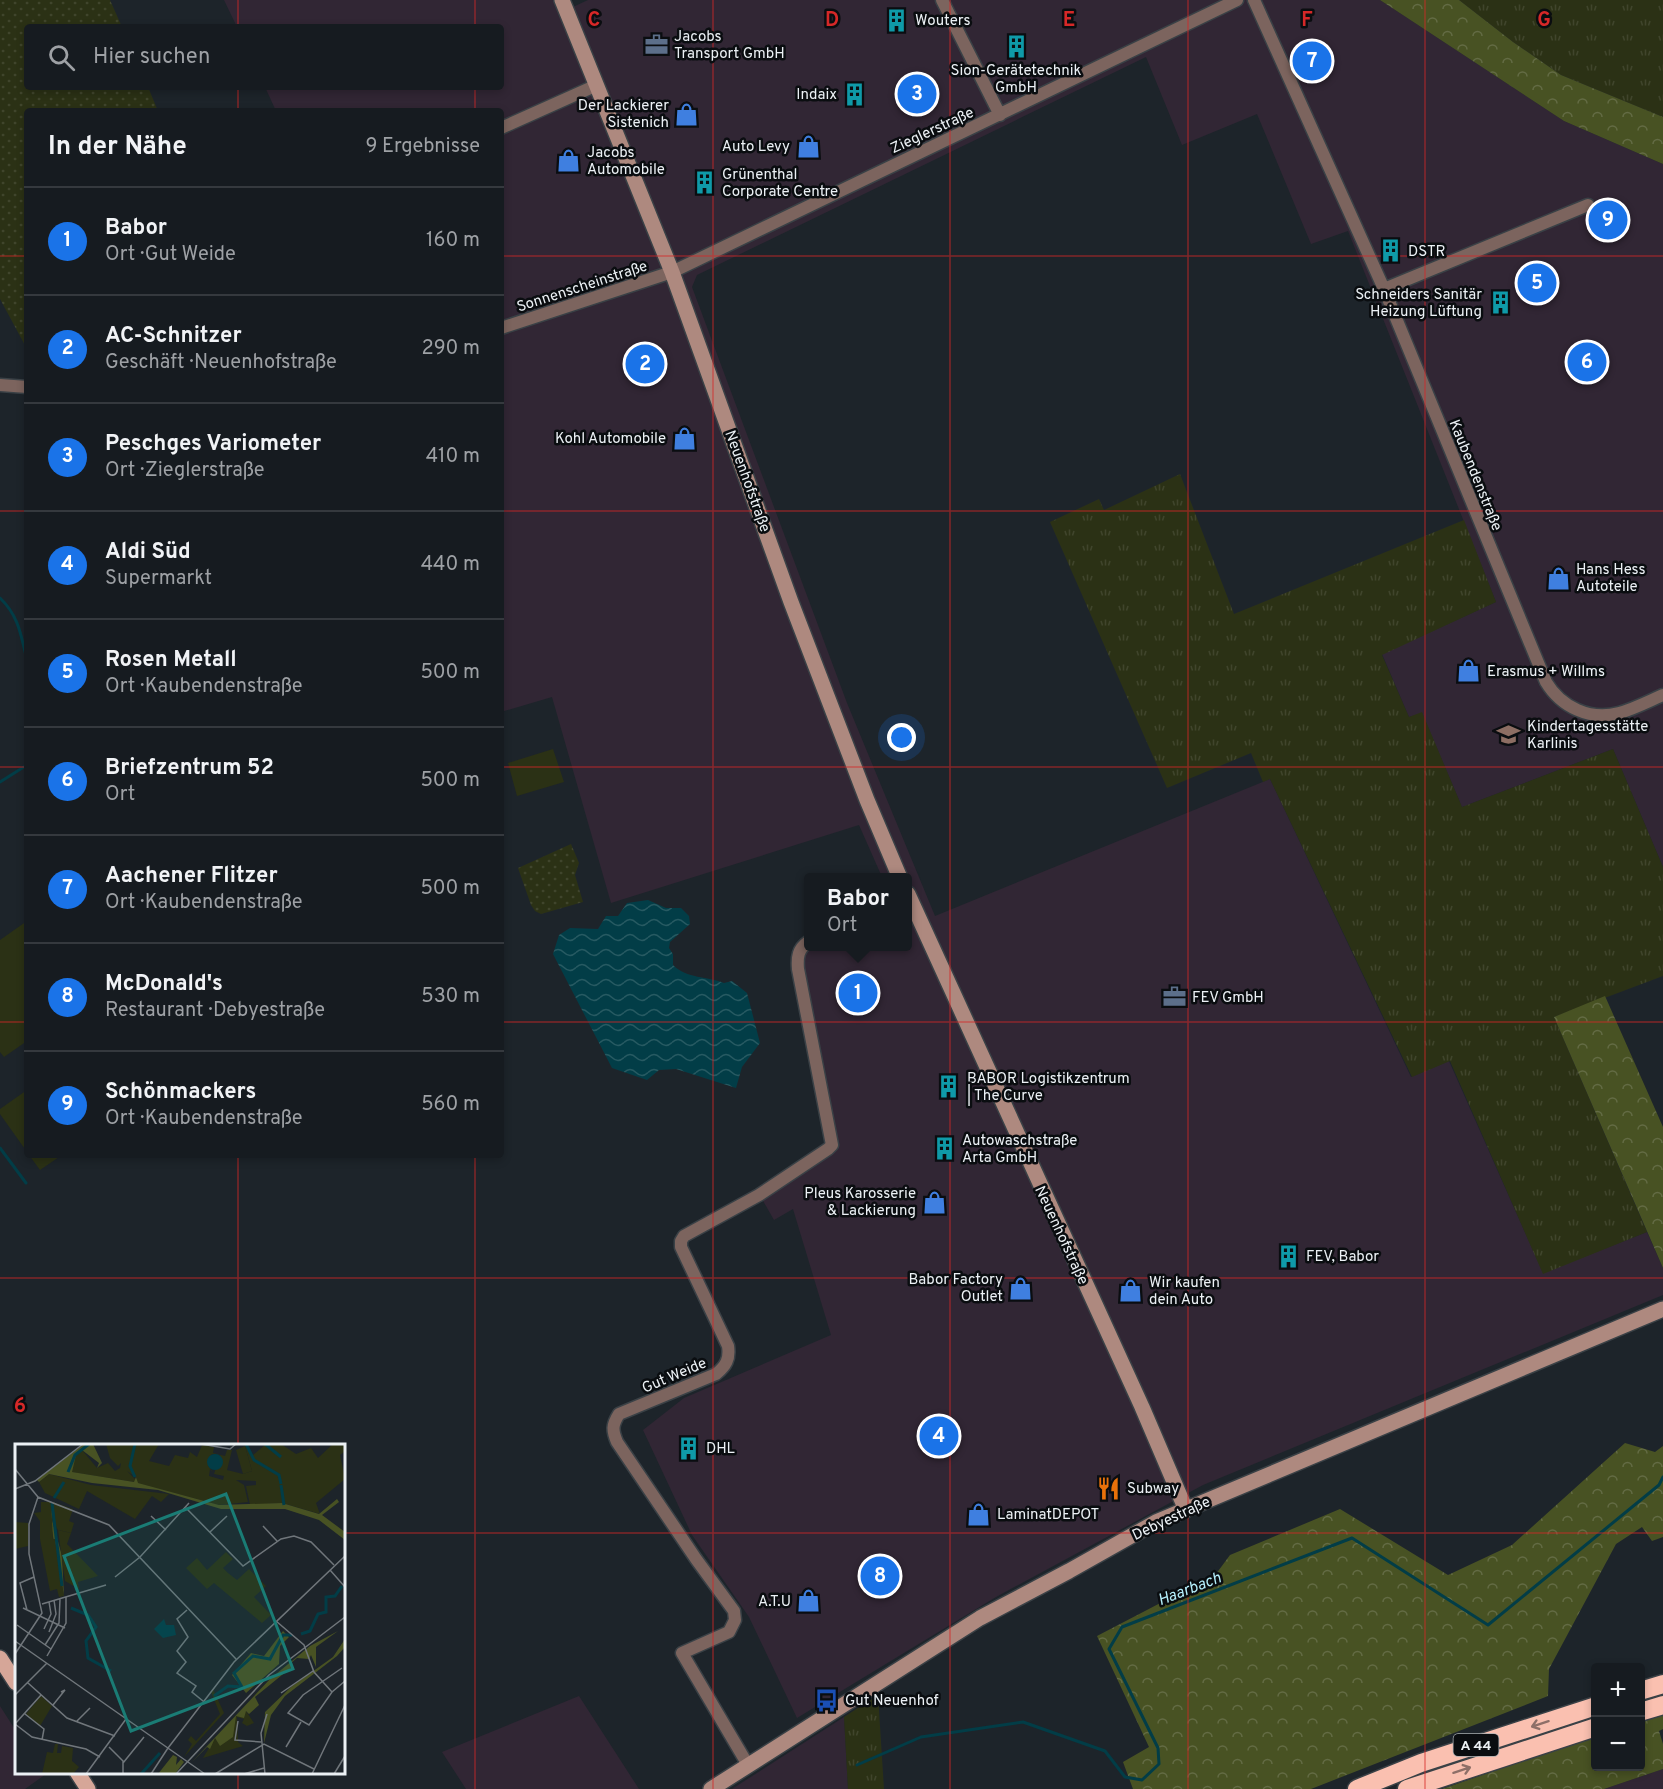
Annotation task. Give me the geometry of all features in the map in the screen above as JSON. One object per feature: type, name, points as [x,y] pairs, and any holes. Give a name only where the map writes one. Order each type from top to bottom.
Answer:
[{"type":"highway","points":[[1645,1690],[1663,1684]]},
{"type":"highway","points":[[1645,1711],[1663,1705]]},
{"type":"highway","name":"A 44","points":[[1357,1789],[1421,1763],[1591,1708]]},
{"type":"highway","name":"A 44","points":[[1407,1789],[1591,1729]]},
{"type":"main road","points":[[2,1664],[15,1682]]},
{"type":"main road","points":[[78,1774],[88,1789]]},
{"type":"street","name":"Neuenhofstraße","points":[[562,0],[672,272],[791,602],[867,800],[898,873]]},
{"type":"street","points":[[942,0],[999,115]]},
{"type":"street","name":"Zieglerstraße","points":[[672,272],[1237,0]]},
{"type":"street","name":"Kaubendenstraße","points":[[1254,0],[1384,289],[1540,671],[1550,689],[1563,702],[1579,712],[1598,716],[1618,713],[1663,695]]},
{"type":"street","points":[[504,127],[597,85]]},
{"type":"street","points":[[1384,289],[1588,205]]},
{"type":"street","name":"Sonnenscheinstraße","points":[[504,327],[672,272]]},
{"type":"street","points":[[0,385],[24,387]]},
{"type":"street","name":"Neuenhofstraße","points":[[912,908],[1142,1407],[1186,1510]]},
{"type":"street","name":"Gut Weide","points":[[748,1765],[682,1653],[729,1632],[735,1620],[734,1611],[669,1520],[617,1442],[612,1430],[613,1423],[619,1414],[716,1374],[724,1368],[727,1362],[728,1346],[681,1248],[684,1236],[779,1183],[832,1144],[798,969],[797,957],[804,946]]},
{"type":"street","name":"Debyestraße","points":[[711,1789],[980,1618],[1156,1522],[1663,1309]]},
{"type":"shaded area","points":[[224,0],[555,0],[560,13],[588,0],[1380,0],[1564,121],[1663,164],[1663,867],[1613,749],[1462,807],[1422,713],[1409,717],[1382,654],[1496,602],[1348,231],[1311,244],[1257,114],[1182,145],[1146,57],[697,275],[692,287],[847,703],[935,916],[1270,779],[1411,1077],[1449,1061],[1543,1273],[1647,1232],[1663,1268],[1663,1295],[1203,1485],[996,1597],[797,1718],[749,1617],[692,1535],[643,1430],[684,1398],[831,1335],[793,1209],[774,1220],[762,1199],[838,1146],[799,942],[804,940],[804,951],[912,951],[912,873],[880,873],[859,825],[611,903],[552,697],[504,711],[504,108],[275,108],[266,90],[504,90],[504,24],[236,24]]},
{"type":"shaded area","points":[[579,1696],[639,1789],[466,1789],[442,1752]]},
{"type":"shaded area","points":[[0,1706],[15,1729],[15,1774],[46,1774],[25,1789],[0,1789]]},
{"type":"shaded area","points":[[844,1717],[848,1789],[732,1789]]},
{"type":"shaded area","points":[[1663,1769],[1663,1789],[1604,1789]]},
{"type":"green space","points":[[0,0],[110,0],[121,24],[24,24],[24,90],[149,90],[157,108],[24,108],[24,343],[0,299]]},
{"type":"green space","points":[[1380,0],[1459,0],[1513,42],[1561,75],[1663,117],[1663,164],[1564,121]]},
{"type":"green space","points":[[1459,0],[1663,0],[1663,117],[1561,75],[1513,42]]},
{"type":"green space","points":[[1180,474],[1234,614],[1464,520],[1496,602],[1382,655],[1409,717],[1422,712],[1462,807],[1613,749],[1663,867],[1663,976],[1554,1017],[1647,1232],[1543,1274],[1450,1061],[1412,1077],[1270,779],[1263,782],[1251,753],[1167,788],[1050,522],[1099,499],[1104,510]]},
{"type":"green space","points":[[553,749],[564,782],[517,796],[508,763]]},
{"type":"green space","points":[[571,844],[579,863],[575,875],[583,902],[541,914],[531,905],[518,868]]},
{"type":"green space","points":[[24,923],[24,1043],[4,1057],[0,1052],[0,940]]},
{"type":"green space","points":[[1605,996],[1663,1127],[1663,1268],[1554,1017]]},
{"type":"green space","points":[[24,1092],[24,1148],[0,1114],[0,1109]]},
{"type":"green space","points":[[31,1158],[58,1158],[40,1170]]},
{"type":"green space","points":[[1625,1443],[1655,1452],[1663,1446],[1663,1537],[1652,1541],[1642,1527],[1616,1544],[1549,1669],[1548,1696],[1311,1789],[1133,1789],[1123,1762],[1149,1747],[1097,1636],[1216,1574],[1230,1555],[1340,1509],[1448,1575],[1512,1545]]},
{"type":"green space","points":[[878,1695],[884,1789],[848,1789],[844,1717]]},
{"type":"green space","points":[[1663,1715],[1663,1729],[1659,1731],[1663,1744],[1663,1769],[1604,1789],[1442,1789],[1591,1737],[1591,1771],[1645,1771],[1645,1721]]},
{"type":"water","points":[[648,900],[666,908],[681,908],[689,916],[690,924],[670,942],[673,965],[691,975],[724,983],[732,981],[747,993],[760,1043],[742,1067],[736,1088],[676,1069],[659,1070],[647,1080],[612,1068],[553,954],[559,935],[570,928],[598,929],[606,916],[618,916],[627,903]]},
{"type":"waterway","points":[[0,598],[15,619],[24,648]]},
{"type":"waterway","points":[[0,782],[24,767]]},
{"type":"waterway","points":[[0,1148],[26,1183]]},
{"type":"waterway","name":"Haarbach","points":[[857,1765],[921,1737],[1023,1722],[1105,1751],[1125,1777],[1142,1780],[1159,1764],[1158,1748],[1109,1649],[1122,1627],[1352,1538],[1488,1625],[1659,1485],[1663,1477]]},
{"type":"place","name":"Wouters","points":[[897,20]]},
{"type":"place","name":"Jacobs Transport GmbH","points":[[656,45]]},
{"type":"place","name":"Sion-Gerätetechnik GmbH","points":[[1016,46]]},
{"type":"place","name":"Aachener Flitzer","points":[[1312,61]]},
{"type":"place","name":"Indaix","points":[[855,94]]},
{"type":"place","name":"Peschges Variometer","points":[[917,94]]},
{"type":"place","name":"Der Lackierer Sistenich","points":[[687,114]]},
{"type":"place","name":"Auto Levy","points":[[808,146]]},
{"type":"place","name":"Jacobs Automobile","points":[[569,161]]},
{"type":"place","name":"Grünenthal Corporate Centre","points":[[704,183]]},
{"type":"place","name":"Schönmackers","points":[[1608,220]]},
{"type":"place","name":"DSTR","points":[[1390,251]]},
{"type":"place","name":"Rosen Metall","points":[[1537,283]]},
{"type":"place","name":"Schneiders Sanitär Heizung Lüftung","points":[[1500,303]]},
{"type":"place","name":"Briefzentrum 52","points":[[1587,362]]},
{"type":"place","name":"AC-Schnitzer","points":[[645,364]]},
{"type":"place","name":"Kohl Automobile","points":[[684,438]]},
{"type":"place","name":"Hans Hess Autoteile","points":[[1558,578]]},
{"type":"place","name":"Erasmus + Willms","points":[[1469,671]]},
{"type":"place","name":"Kindertagesstätte Karlinis","points":[[1509,735]]},
{"type":"place","name":"Babor","points":[[858,993]]},
{"type":"place","name":"FEV GmbH","points":[[1174,997]]},
{"type":"place","name":"BABOR Logistikzentrum | The Curve","points":[[949,1087]]},
{"type":"place","name":"Autowaschstraße Arta GmbH","points":[[944,1149]]},
{"type":"place","name":"Pleus Karosserie & Lackierung","points":[[934,1202]]},
{"type":"place","name":"FEV, Babor","points":[[1288,1256]]},
{"type":"place","name":"Babor Factory Outlet","points":[[1021,1288]]},
{"type":"place","name":"Wir kaufen dein Auto","points":[[1131,1291]]},
{"type":"place","name":"Aldi Süd","points":[[939,1436]]},
{"type":"place","name":"DHL","points":[[688,1448]]},
{"type":"place","name":"Subway","points":[[1109,1488]]},
{"type":"place","name":"LaminatDEPOT","points":[[979,1514]]},
{"type":"place","name":"McDonald's","points":[[880,1576]]},
{"type":"place","name":"A.T.U","points":[[809,1601]]},
{"type":"place","name":"Gut Neuenhof","points":[[827,1700]]}]
